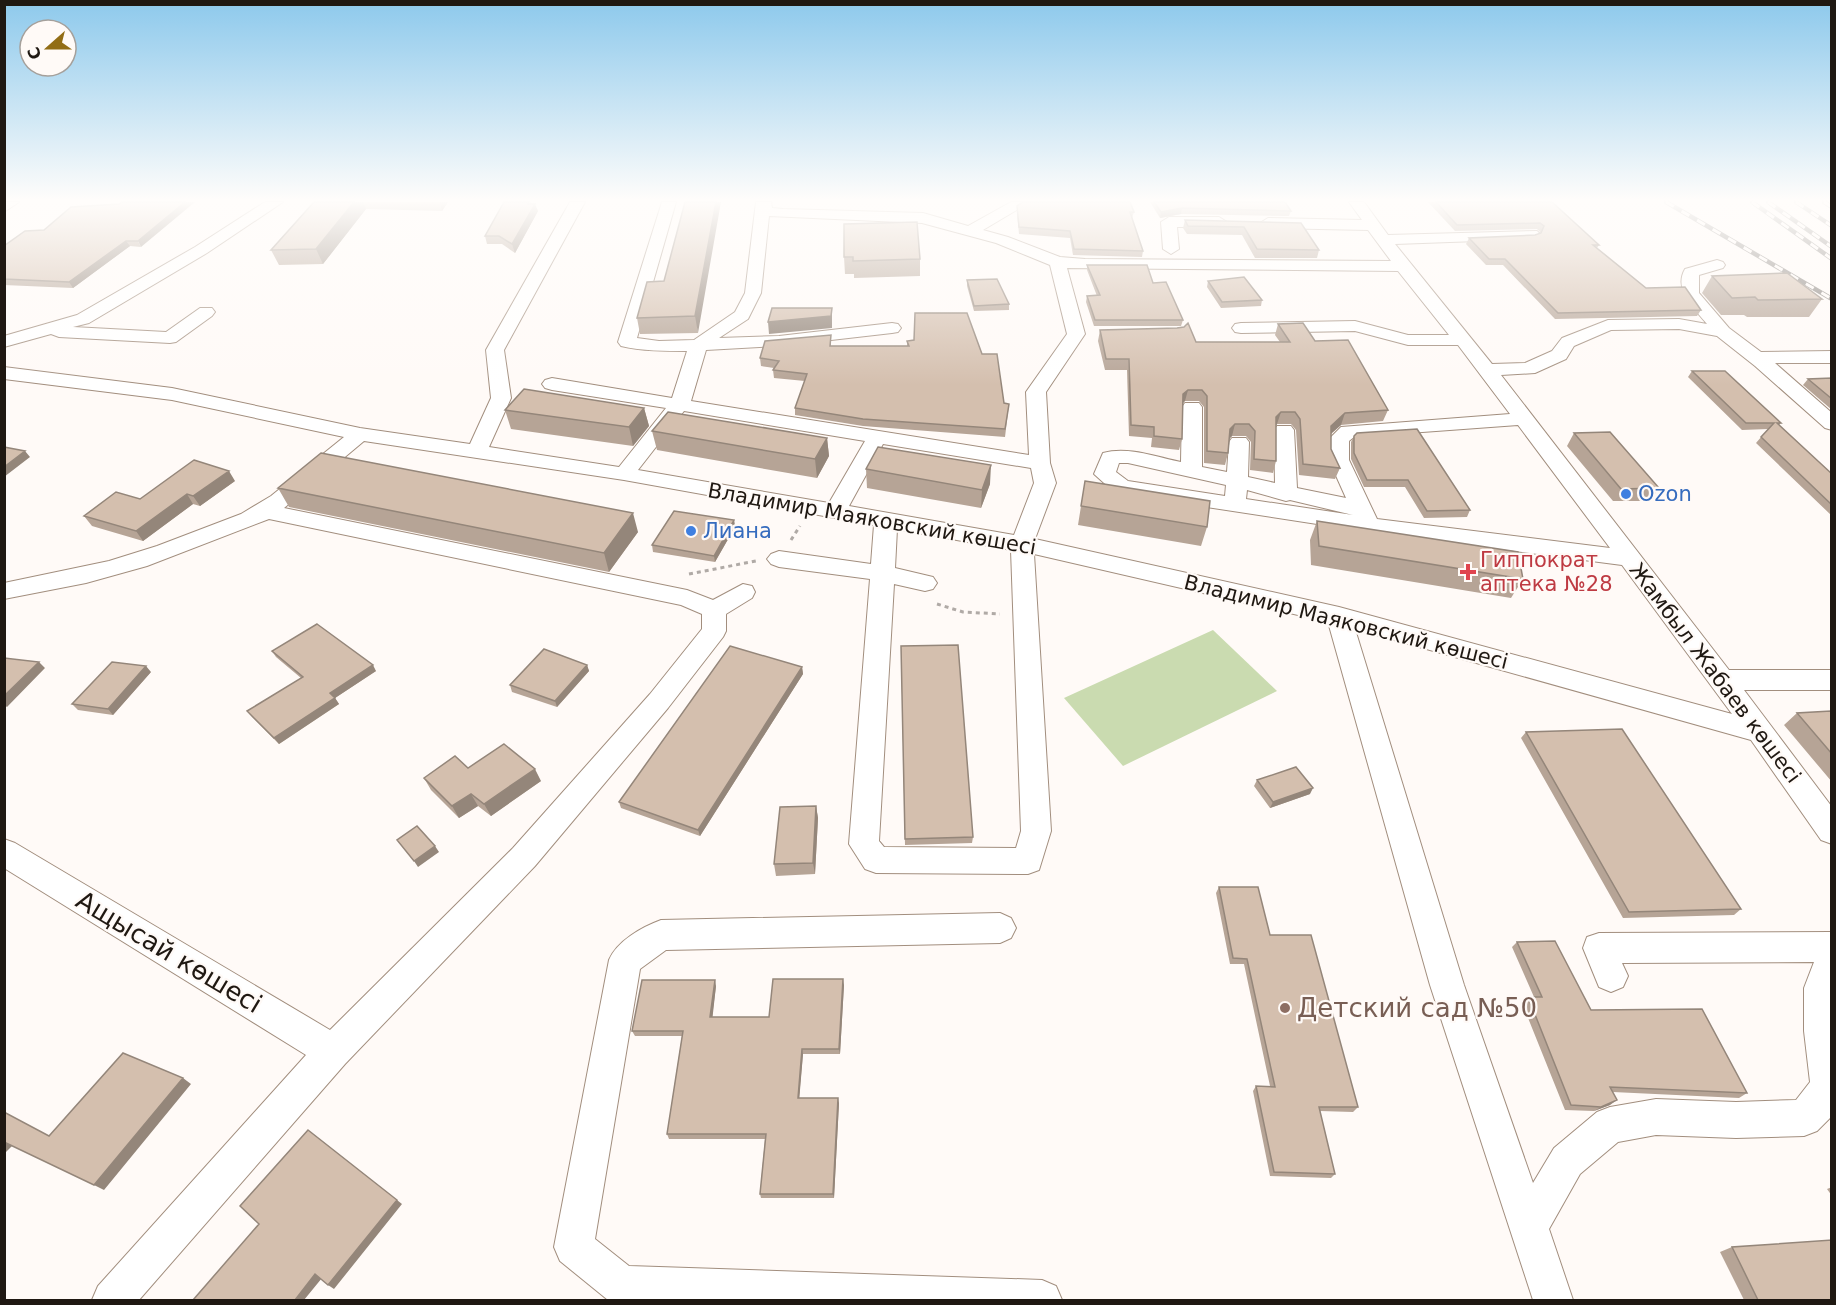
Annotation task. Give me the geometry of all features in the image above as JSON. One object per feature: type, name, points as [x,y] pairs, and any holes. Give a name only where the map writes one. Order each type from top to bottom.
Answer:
[{"type":"street","points":[[4,342],[83,319],[179,263]]},
{"type":"street","points":[[477,451],[501,398],[495,350],[544,263]]},
{"type":"street","points":[[649,263],[627,342],[659,346],[698,345],[779,340],[892,328]]},
{"type":"street","points":[[624,474],[680,404],[698,345],[742,315],[753,293],[756,263]]},
{"type":"street","points":[[886,521],[864,844],[876,860],[1028,861],[1036,831],[1022,544],[1045,483],[1040,463],[1035,392],[1076,333],[1057,263]]},
{"type":"street","points":[[1070,263],[1403,266]]},
{"type":"street","name":"Жамбыл Жабаев көшесі","points":[[1401,263],[1487,370],[1722,680],[1832,831]]},
{"type":"street","points":[[1717,265],[1691,272],[1691,294],[1723,332],[1757,358],[1832,424]]},
{"type":"street","points":[[47,331],[170,338],[206,312]]},
{"type":"street","points":[[1487,370],[1528,369],[1559,355],[1568,342],[1608,326],[1678,324],[1723,332]]},
{"type":"street","points":[[1241,328],[1355,326],[1408,340],[1463,340]]},
{"type":"street","points":[[1076,333],[1098,333]]},
{"type":"street","points":[[1757,358],[1832,357]]},
{"type":"street","name":"Владимир Маяковский көшесі","points":[[4,374],[171,394],[360,434],[624,474],[1022,544],[1339,616],[1760,732]]},
{"type":"street","points":[[552,384],[1040,463]]},
{"type":"street","points":[[1191,472],[1192,407]]},
{"type":"street","points":[[1365,517],[1339,460],[1339,439],[1348,432],[1523,419]]},
{"type":"street","points":[[1284,430],[1286,494]]},
{"type":"street","points":[[4,591],[52,584],[150,557],[266,511],[360,434]]},
{"type":"street","points":[[835,512],[877,437]]},
{"type":"street","points":[[1235,504],[1239,442]]},
{"type":"street","points":[[1365,517],[1286,494],[1128,457],[1110,457],[1105,474],[1122,487],[1235,504],[1365,517],[1628,558]]},
{"type":"street","points":[[266,511],[687,598],[714,610]]},
{"type":"street","points":[[779,559],[882,573],[925,583]]},
{"type":"street","points":[[714,610],[743,592]]},
{"type":"street","points":[[112,1300],[333,1052],[524,857],[659,701],[714,631],[714,610]]},
{"type":"street","points":[[1339,616],[1447,986],[1553,1300]]},
{"type":"street","points":[[1722,680],[1832,680]]},
{"type":"street","name":"Ащысай көшесі","points":[[4,852],[333,1052]]},
{"type":"street","points":[[1000,928],[661,935],[625,960],[574,1247],[622,1286],[1042,1300]]},
{"type":"street","points":[[1611,976],[1599,948],[1832,947]]},
{"type":"street","points":[[1528,1228],[1567,1161],[1610,1125],[1656,1117],[1736,1120],[1804,1118],[1817,1106],[1828,1085],[1821,1031],[1821,988],[1832,959]]},
{"type":"path","points":[[683,575],[753,561],[779,559]]},
{"type":"path","points":[[925,583],[937,604],[963,612],[1025,615]]},
{"type":"green space","points":[[1213,630],[1277,691],[1123,766],[1064,698]]},
{"type":"building","points":[[4,263],[96,263],[69,282],[4,279]]},
{"type":"building","points":[[669,263],[705,263],[695,316],[637,318],[647,282],[664,281]]},
{"type":"building","points":[[1509,263],[1615,263],[1646,288],[1685,287],[1701,310],[1558,313]]},
{"type":"building","points":[[1087,265],[1147,265],[1153,283],[1166,282],[1183,320],[1095,320],[1087,296],[1100,295]]},
{"type":"building","points":[[1787,273],[1822,299],[1732,298],[1712,276]]},
{"type":"building","points":[[1244,277],[1262,300],[1222,302],[1208,281]]},
{"type":"building","points":[[997,279],[1009,304],[974,306],[967,280]]},
{"type":"building","points":[[772,308],[832,308],[831,316],[768,322]]},
{"type":"building","points":[[915,313],[967,313],[982,354],[997,354],[1004,403],[1009,404],[1005,429],[863,419],[795,408],[807,374],[773,370],[779,361],[760,358],[765,341],[831,335],[830,346],[909,346],[907,341],[914,340]]},
{"type":"building","points":[[1188,323],[1196,342],[1290,342],[1278,324],[1303,323],[1315,341],[1348,340],[1388,410],[1345,413],[1331,426],[1331,449],[1340,468],[1303,464],[1300,419],[1295,412],[1281,412],[1276,417],[1276,461],[1254,459],[1255,431],[1249,424],[1235,424],[1230,429],[1228,453],[1207,451],[1207,396],[1202,390],[1188,390],[1183,394],[1182,439],[1154,436],[1154,427],[1131,425],[1129,359],[1106,359],[1100,330],[1177,328],[1184,327]]},
{"type":"building","points":[[1692,371],[1725,371],[1781,423],[1777,423],[1832,474],[1832,505],[1761,437],[1774,423],[1746,423]]},
{"type":"building","points":[[1832,378],[1832,399],[1808,379]]},
{"type":"building","points":[[524,389],[644,408],[629,427],[505,410]]},
{"type":"building","points":[[668,412],[827,438],[815,459],[652,431]]},
{"type":"building","points":[[1417,429],[1470,510],[1427,511],[1408,480],[1367,480],[1354,453],[1354,436],[1357,433]]},
{"type":"building","points":[[1610,432],[1659,488],[1621,489],[1574,433]]},
{"type":"building","points":[[4,447],[25,451],[4,467]]},
{"type":"building","points":[[878,447],[991,465],[982,490],[866,469]]},
{"type":"building","points":[[321,453],[633,513],[604,553],[278,488]]},
{"type":"building","points":[[194,460],[229,471],[193,496],[187,494],[136,531],[84,516],[116,492],[140,499]]},
{"type":"building","points":[[1085,481],[1210,501],[1207,527],[1081,506]]},
{"type":"building","points":[[674,511],[734,520],[714,556],[652,545]]},
{"type":"building","points":[[1317,521],[1518,552],[1523,579],[1319,546]]},
{"type":"building","points":[[317,624],[373,665],[330,693],[335,698],[274,738],[247,711],[303,677],[272,651]]},
{"type":"building","points":[[958,645],[973,837],[905,839],[901,646]]},
{"type":"building","points":[[730,646],[802,667],[698,830],[619,802]]},
{"type":"building","points":[[544,649],[587,665],[555,701],[510,685]]},
{"type":"building","points":[[4,658],[39,662],[4,696]]},
{"type":"building","points":[[112,662],[146,666],[108,709],[72,704]]},
{"type":"building","points":[[1832,712],[1832,754],[1797,713]]},
{"type":"building","points":[[1622,729],[1741,909],[1629,912],[1526,732]]},
{"type":"building","points":[[504,744],[535,769],[484,804],[471,794],[452,806],[424,778],[455,756],[468,768]]},
{"type":"building","points":[[1296,767],[1313,788],[1273,802],[1257,780]]},
{"type":"building","points":[[816,806],[813,863],[774,864],[780,807]]},
{"type":"building","points":[[417,826],[435,846],[414,861],[397,840]]},
{"type":"building","points":[[1219,887],[1258,887],[1270,935],[1311,935],[1358,1107],[1319,1107],[1335,1174],[1274,1172],[1256,1086],[1275,1087],[1247,959],[1233,958]]},
{"type":"building","points":[[1555,941],[1591,1010],[1702,1009],[1747,1093],[1610,1087],[1617,1100],[1601,1107],[1571,1105],[1528,997],[1542,997],[1517,942]]},
{"type":"building","points":[[773,979],[843,979],[839,1049],[802,1049],[798,1098],[838,1098],[833,1194],[760,1194],[766,1134],[667,1134],[683,1031],[632,1031],[642,980],[715,980],[710,1017],[769,1017]]},
{"type":"building","points":[[123,1053],[183,1078],[94,1185],[4,1142],[4,1112],[49,1136]]},
{"type":"building","points":[[308,1130],[397,1200],[328,1285],[315,1274],[295,1300],[193,1300],[259,1224],[240,1206]]},
{"type":"building","points":[[1832,1240],[1832,1300],[1758,1300],[1732,1247]]},
{"type":"railway","points":[[1770,263],[1832,299]]},
{"type":"place","name":"Ozon","points":[[1626,494]]},
{"type":"place","name":"Лиана","points":[[691,531]]},
{"type":"place","name":"Гиппократ аптека №28","points":[[1468,572]]},
{"type":"place","name":"Детский сад №50","points":[[1285,1008]]}]
